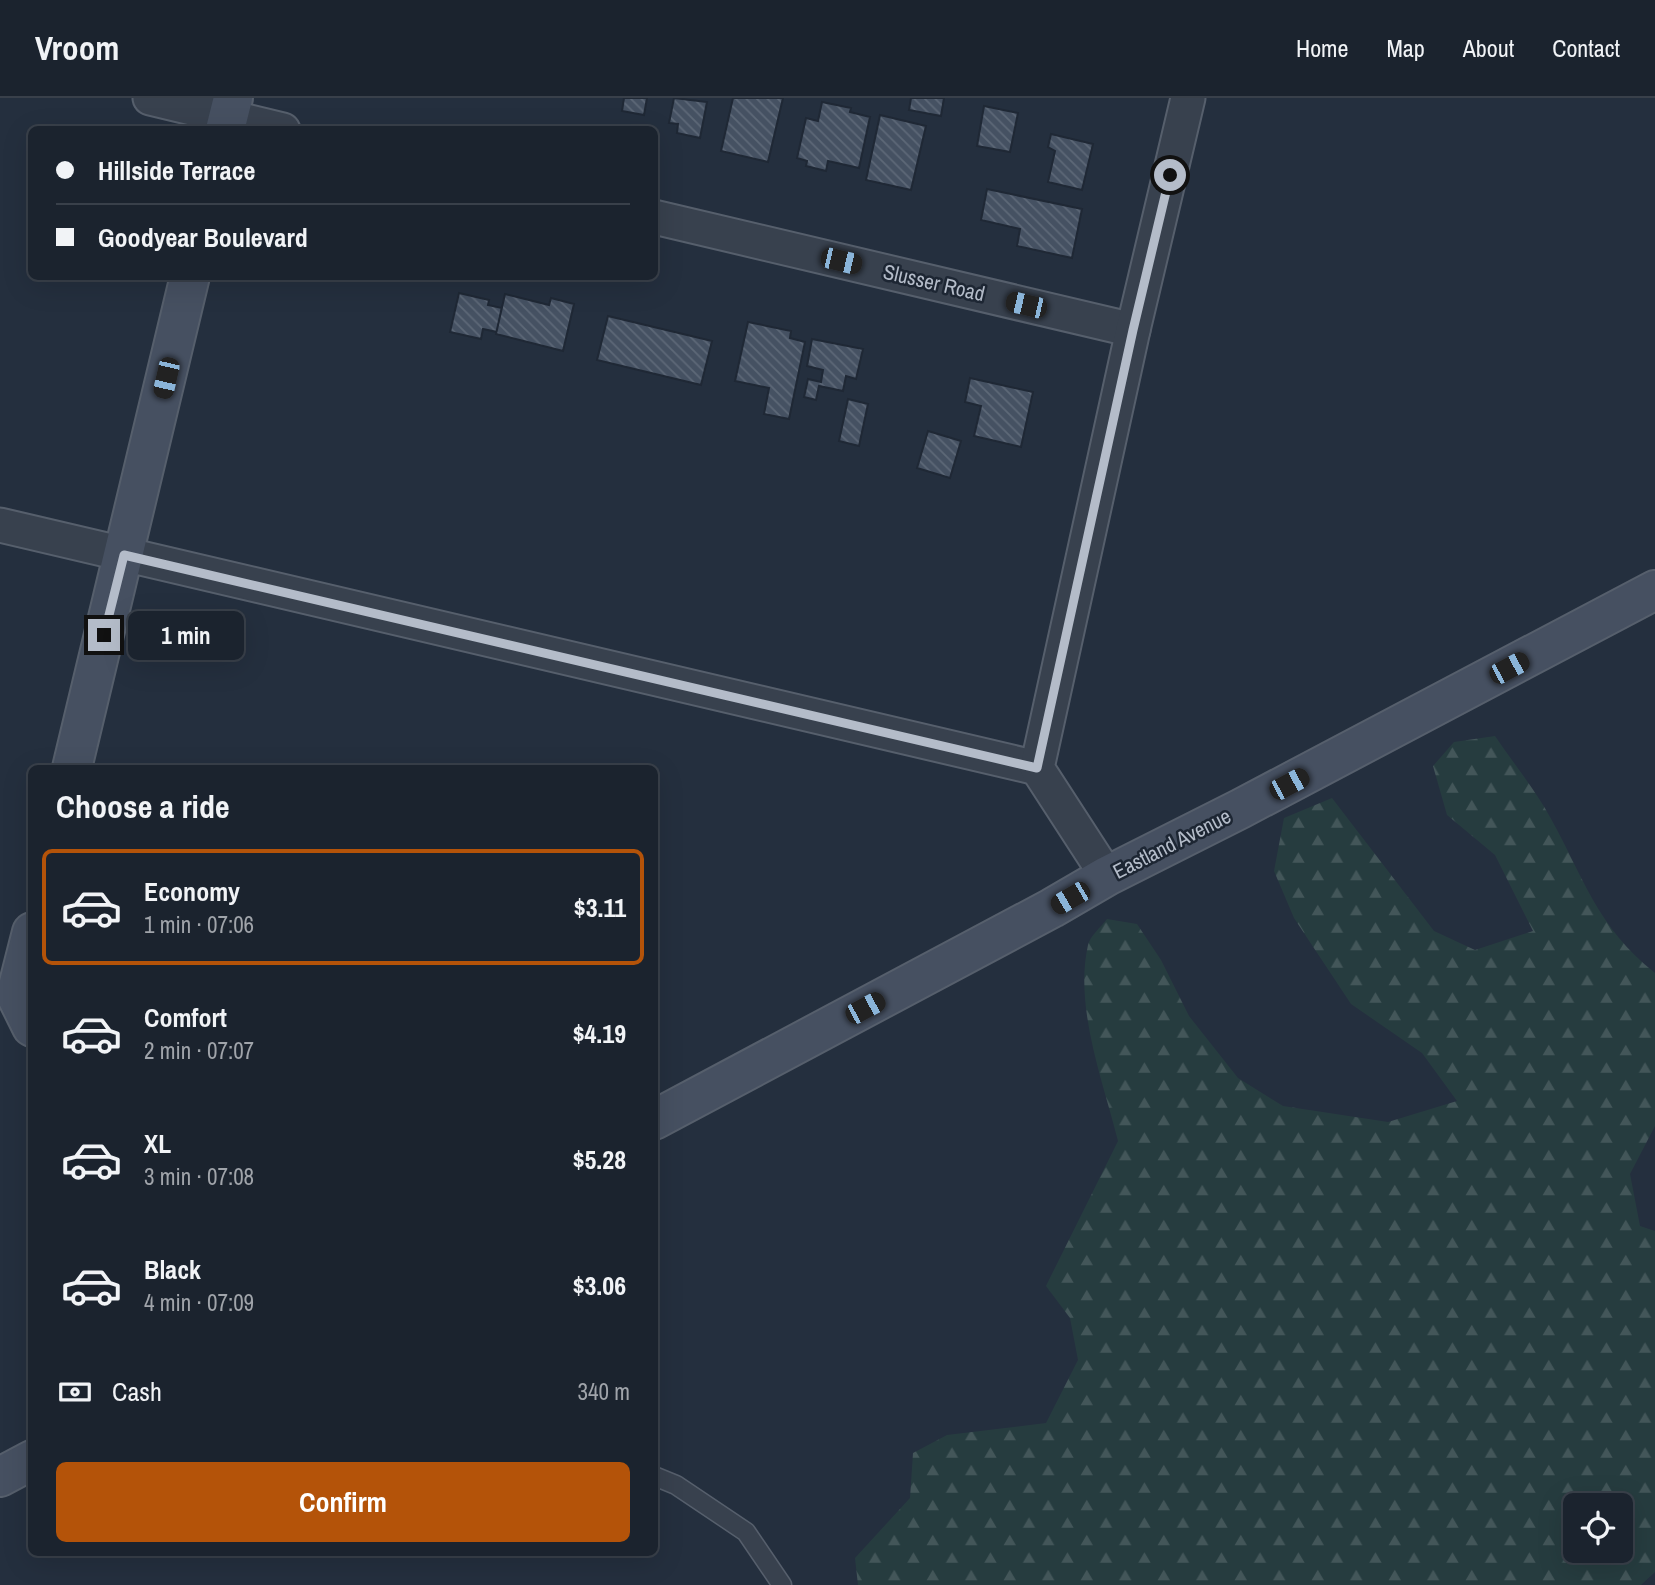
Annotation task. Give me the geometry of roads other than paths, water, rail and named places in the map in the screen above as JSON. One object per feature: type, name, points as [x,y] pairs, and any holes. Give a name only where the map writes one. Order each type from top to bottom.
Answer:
[{"type":"street","points":[[150,98],[269,126]]},
{"type":"street","points":[[1037,768],[1133,330],[1188,98]]},
{"type":"street","name":"Slusser Road","points":[[658,218],[1133,330]]},
{"type":"street","points":[[73,765],[189,280]]},
{"type":"street","points":[[0,525],[1037,768],[1107,876]]},
{"type":"street","name":"Eastland Avenue","points":[[658,1118],[1107,876],[1240,810],[1655,590]]},
{"type":"street","points":[[16,1004],[28,950]]},
{"type":"street","points":[[0,1477],[28,1462]]},
{"type":"lane","points":[[658,1478],[676,1485],[746,1532],[782,1585]]}]
